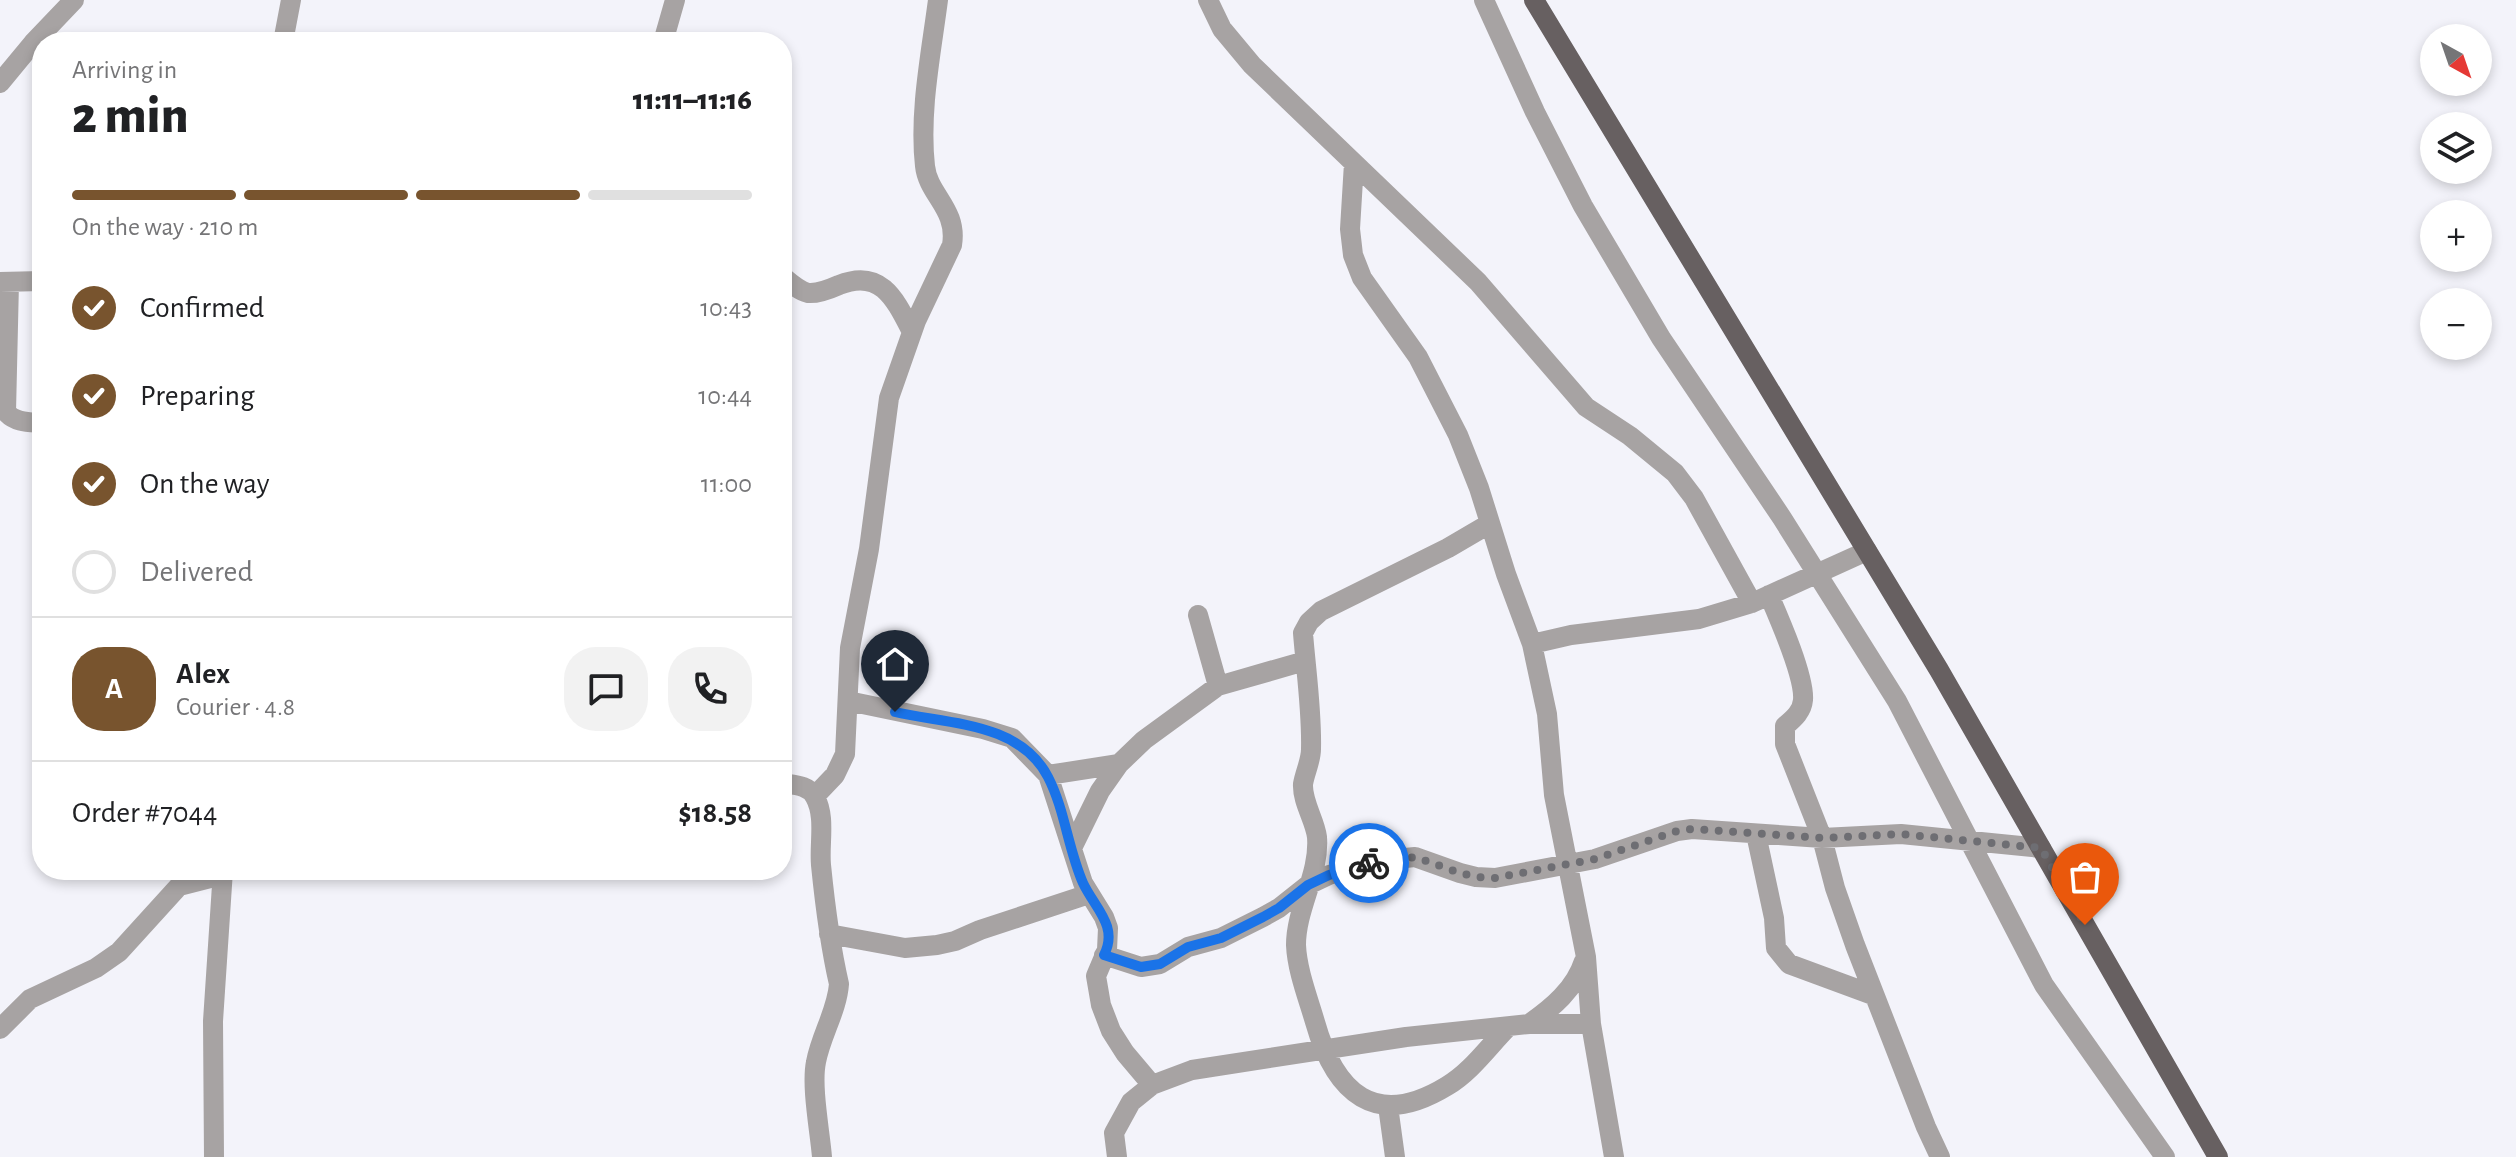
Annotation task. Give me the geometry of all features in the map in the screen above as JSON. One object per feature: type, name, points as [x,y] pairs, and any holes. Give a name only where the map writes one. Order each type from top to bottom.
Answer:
[{"type":"main road","points":[[1534,0],[1939,670],[2218,1157]]},
{"type":"street","points":[[43,32],[74,0]]},
{"type":"street","points":[[285,32],[291,0]]},
{"type":"street","points":[[666,32],[675,0]]},
{"type":"street","points":[[815,796],[841,765],[845,754],[850,648],[869,549],[889,398],[897,369],[954,235],[946,206],[925,168],[926,102],[938,0]]},
{"type":"street","points":[[1208,0],[1222,29],[1252,65],[1478,282],[1586,407],[1630,436],[1675,473],[1786,637],[1803,698],[1796,716],[1785,726],[1785,744],[1822,838],[1835,888],[1873,995],[1940,1157]]},
{"type":"street","points":[[1484,0],[1535,112],[1583,206],[1661,338],[1897,701],[2044,985],[2165,1157]]},
{"type":"street","points":[[0,83],[32,44]]},
{"type":"street","points":[[1354,163],[1350,229],[1353,255],[1362,278],[1418,357],[1471,465],[1532,644],[1547,714],[1554,795],[1566,865],[1586,957],[1591,1024],[1614,1157]]},
{"type":"street","points":[[792,282],[811,293],[850,280],[864,279],[877,283],[889,293],[912,332]]},
{"type":"street","points":[[32,281],[4,282],[6,412],[10,418],[32,422]]},
{"type":"street","points":[[1489,524],[1448,548],[1321,611],[1303,633],[1311,750],[1303,785],[1317,838],[1296,945],[1323,1050],[1334,1071],[1355,1095],[1388,1106],[1422,1099],[1449,1086],[1508,1027]]},
{"type":"street","points":[[1532,644],[1571,635],[1699,619],[1760,599],[1867,551]]},
{"type":"street","points":[[1198,615],[1218,686]]},
{"type":"street","points":[[1072,848],[1100,791],[1119,764],[1168,722],[1218,686],[1305,661]]},
{"type":"street","points":[[848,701],[1012,738],[1048,775],[1089,894],[1108,928],[1109,940],[1096,976],[1101,1005],[1111,1031],[1125,1053],[1152,1085]]},
{"type":"street","points":[[1048,775],[1119,764]]},
{"type":"street","points":[[792,785],[807,788],[815,796],[821,820],[821,862],[829,934],[839,984],[838,1001],[822,1034],[815,1067],[822,1157]]},
{"type":"street","points":[[1104,955],[1141,967],[1160,964],[1188,947],[1221,938],[1271,913],[1308,885],[1329,875],[1376,861],[1415,857],[1476,877],[1495,878],[1595,859],[1677,831],[1692,829],[1822,838],[1901,834],[2041,848]]},
{"type":"street","points":[[1756,834],[1774,918],[1778,954],[1789,964],[1873,995]]},
{"type":"street","points":[[0,1029],[30,999],[85,974],[119,952],[179,886],[199,880]]},
{"type":"street","points":[[214,1157],[213,1021],[223,880]]},
{"type":"street","points":[[829,934],[905,948],[937,945],[1089,894]]},
{"type":"street","points":[[1529,1024],[1568,991],[1586,957]]},
{"type":"street","points":[[1117,1157],[1114,1133],[1125,1110],[1152,1085],[1192,1070],[1406,1037],[1529,1024],[1591,1024]]},
{"type":"street","points":[[1388,1106],[1395,1157]]},
{"type":"way so far","points":[[1369,863],[1426,858],[1460,873],[1495,878],[1595,859],[1677,831],[1692,829],[1822,838],[1901,834],[1969,839],[2041,848],[2085,925]]},
{"type":"route","points":[[895,712],[983,729],[1012,738],[1030,755],[1048,775],[1083,883],[1104,917],[1109,940],[1104,955],[1129,964],[1149,967],[1160,964],[1188,947],[1221,938],[1263,917],[1308,885],[1369,863]]}]
